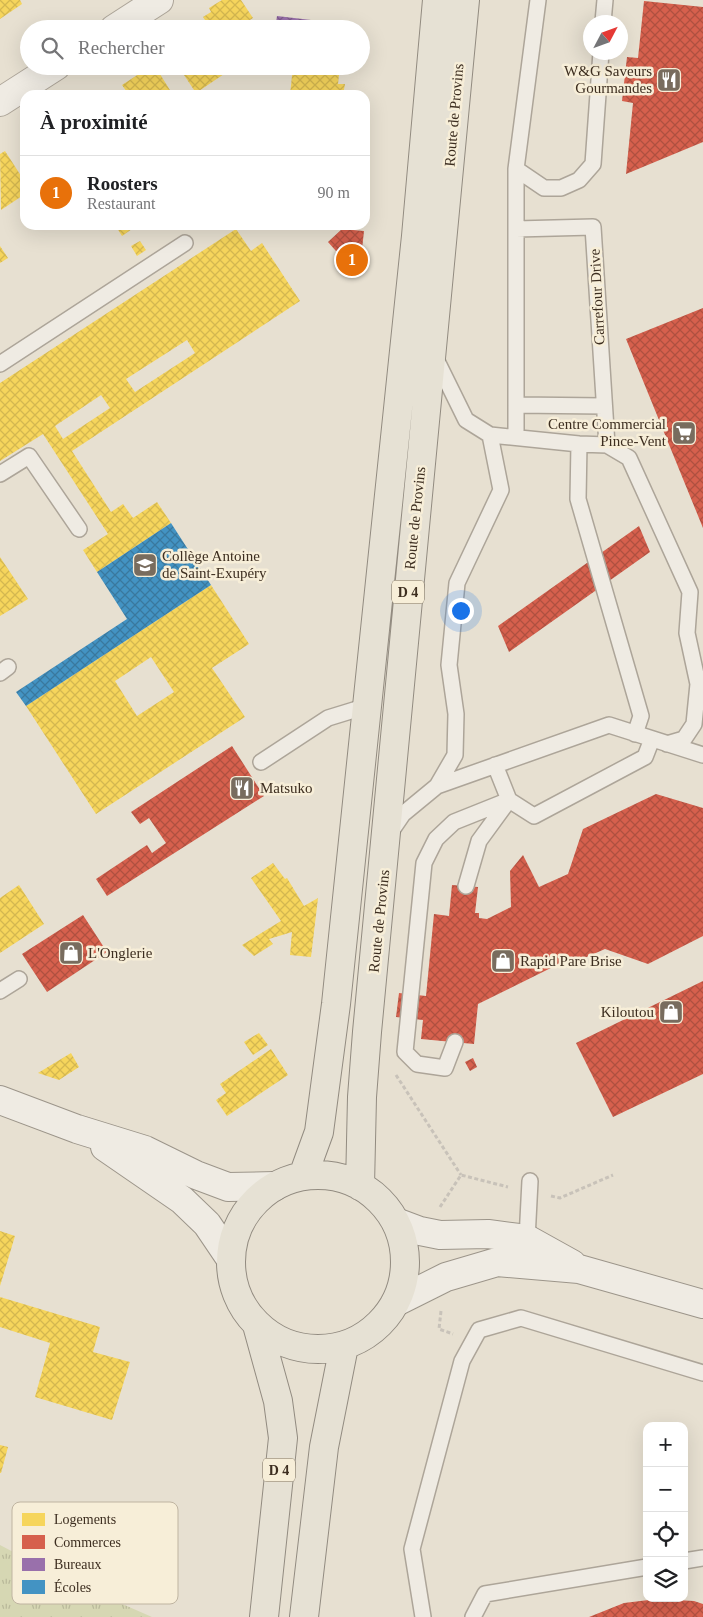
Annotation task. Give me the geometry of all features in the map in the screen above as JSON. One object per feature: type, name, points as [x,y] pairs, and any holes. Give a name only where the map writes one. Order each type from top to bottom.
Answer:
[{"type":"main road","points":[[128,20],[159,0]]},
{"type":"main road","name":"Route de Provins","points":[[303,1176],[319,1132],[336,1004],[416,236],[436,0]]},
{"type":"main road","name":"Route de Provins","points":[[360,1186],[362,1097],[388,836],[392,752],[465,0]]},
{"type":"main road","points":[[0,102],[42,75]]},
{"type":"main road","points":[[0,1100],[77,1129],[145,1150],[196,1175],[228,1187],[275,1186]]},
{"type":"main road","points":[[77,1129],[182,1200],[207,1224],[230,1258]]},
{"type":"main road","points":[[303,1176],[332,1176],[360,1186],[380,1201],[396,1222],[404,1247],[404,1272],[396,1302],[378,1326],[344,1346],[299,1348],[276,1339],[257,1325],[242,1305],[233,1282],[230,1258],[237,1229],[252,1204],[275,1186],[303,1176]]},
{"type":"main road","points":[[396,1222],[420,1231],[440,1235],[488,1234],[527,1239],[579,1269]]},
{"type":"main road","points":[[396,1302],[446,1276],[497,1262],[579,1269],[703,1304]]},
{"type":"main road","name":"D 4","points":[[257,1325],[278,1401],[282,1438],[264,1617]]},
{"type":"main road","points":[[304,1617],[324,1447],[344,1346]]},
{"type":"lane","points":[[516,437],[516,169],[538,0]]},
{"type":"lane","points":[[604,15],[605,0]]},
{"type":"lane","points":[[516,169],[544,188],[561,188],[579,180],[592,164],[600,60]]},
{"type":"lane","name":"Carrefour Drive","points":[[516,229],[593,227],[607,445]]},
{"type":"lane","points":[[0,364],[185,243]]},
{"type":"lane","points":[[432,350],[466,420],[490,435],[607,445],[629,458],[690,592],[687,633],[701,689],[694,724],[684,739],[666,744]]},
{"type":"lane","points":[[516,405],[604,406]]},
{"type":"lane","points":[[438,786],[456,755],[456,714],[449,665],[457,583],[501,490],[490,435]]},
{"type":"lane","points":[[578,444],[578,499],[641,716],[635,734]]},
{"type":"lane","points":[[0,474],[29,456],[78,530]]},
{"type":"lane","points":[[261,762],[328,718],[367,706]]},
{"type":"lane","points":[[388,836],[402,814],[438,786],[609,725],[703,755]]},
{"type":"lane","points":[[495,766],[509,800],[534,816],[645,757],[652,739]]},
{"type":"lane","points":[[466,886],[479,841],[509,800]]},
{"type":"lane","points":[[455,1042],[445,1068],[417,1064],[406,1052],[424,864],[436,839],[454,822],[509,800]]},
{"type":"lane","points":[[0,991],[19,979]]},
{"type":"lane","points":[[527,1239],[530,1181]]},
{"type":"lane","points":[[423,1617],[412,1548],[462,1361],[479,1330],[521,1318],[703,1373]]},
{"type":"lane","points":[[688,1560],[703,1558]]},
{"type":"lane","points":[[473,1617],[485,1594],[643,1568]]},
{"type":"path","points":[[393,1072],[461,1175]]},
{"type":"path","points":[[442,1303],[439,1329],[474,1340]]},
{"type":"green space","points":[[0,1545],[12,1551],[12,1604],[122,1604],[152,1617],[0,1617]]},
{"type":"building: Logements","points":[[0,0],[20,0],[22,4],[0,19]]},
{"type":"building: Logements","points":[[222,0],[241,0],[253,18],[250,20],[205,20],[203,17],[211,12],[209,8]]},
{"type":"building: Logements","points":[[137,75],[161,75],[170,90],[126,90],[122,85]]},
{"type":"building: Logements","points":[[184,75],[223,75],[200,90],[194,90]]},
{"type":"building: Logements","points":[[292,75],[339,75],[338,84],[345,84],[344,90],[291,90]]},
{"type":"building: Logements","points":[[5,151],[20,174],[20,197],[1,210],[0,154]]},
{"type":"building: Logements","points":[[118,230],[131,230],[122,236]]},
{"type":"building: Logements","points":[[234,230],[237,230],[251,251],[262,243],[300,301],[72,451],[111,512],[123,504],[133,518],[157,502],[171,523],[97,572],[83,550],[108,534],[43,434],[0,461],[0,383]],"holes":[[[187,340],[195,353],[135,392],[126,379]],[[101,395],[110,408],[63,439],[55,426]]]},
{"type":"building: Logements","points":[[140,241],[146,250],[137,256],[131,246]]},
{"type":"building: Logements","points":[[0,246],[8,258],[0,263]]},
{"type":"building: Logements","points":[[0,557],[28,599],[0,616]]},
{"type":"building: Logements","points":[[211,585],[249,644],[212,668],[245,717],[96,814],[26,706]],"holes":[[[151,657],[174,692],[137,716],[115,681]]]},
{"type":"building: Logements","points":[[273,863],[285,879],[287,878],[304,906],[318,898],[311,957],[290,955],[292,932],[269,939],[273,944],[254,956],[242,945],[281,921],[251,878]]},
{"type":"building: Logements","points":[[19,885],[44,924],[0,953],[0,898]]},
{"type":"building: Logements","points":[[259,1033],[268,1045],[253,1055],[244,1042]]},
{"type":"building: Logements","points":[[271,1049],[288,1075],[227,1116],[216,1100],[226,1093],[220,1084]]},
{"type":"building: Logements","points":[[71,1053],[79,1067],[59,1080],[38,1073]]},
{"type":"building: Logements","points":[[0,1231],[15,1236],[0,1286]]},
{"type":"building: Logements","points":[[0,1297],[100,1327],[93,1352],[130,1362],[112,1420],[35,1397],[50,1343],[0,1327]]},
{"type":"building: Logements","points":[[0,1445],[8,1447],[1,1473],[0,1473]]},
{"type":"building: Commerces","name":"W&G Saveurs Gourmandes","points":[[644,1],[703,7],[703,142],[626,174],[633,103],[622,101],[627,60],[628,57],[638,58]]},
{"type":"building: Commerces","points":[[341,230],[364,231],[359,277],[328,242]]},
{"type":"building: Commerces","name":"Centre Commercial Pince-Vent","points":[[703,308],[703,528],[626,339]]},
{"type":"building: Commerces","points":[[639,526],[650,552],[509,652],[498,626]]},
{"type":"building: Commerces","points":[[232,746],[264,796],[107,896],[96,879],[147,845],[152,853],[166,843],[149,818],[140,824],[131,812]]},
{"type":"building: Commerces","points":[[656,794],[703,808],[703,936],[648,964],[605,949],[575,962],[573,957],[478,1004],[474,1044],[421,1039],[423,1020],[396,1017],[399,993],[426,996],[434,914],[449,916],[452,885],[478,887],[475,913],[479,913],[479,918],[487,919],[511,907],[510,871],[523,855],[539,887],[568,874],[583,829]]},
{"type":"building: Commerces","points":[[83,915],[107,952],[47,992],[22,954]]},
{"type":"building: Commerces","name":"Kiloutou","points":[[703,981],[703,1074],[613,1117],[576,1043]]},
{"type":"building: Commerces","points":[[473,1058],[477,1067],[470,1071],[465,1062]]},
{"type":"building: Commerces","points":[[643,1601],[694,1601],[703,1604],[703,1617],[589,1617],[624,1603]]},
{"type":"building: Bureaux","points":[[277,16],[311,20],[276,20]]},
{"type":"building: Écoles","points":[[171,523],[211,585],[26,706],[16,692],[127,619],[97,572]]},
{"type":"place","name":"W&G Saveurs Gourmandes","points":[[669,80]]},
{"type":"place","name":"Roosters","points":[[352,260]]},
{"type":"place","name":"Centre Commercial Pince-Vent","points":[[684,433]]},
{"type":"place","name":"Collège Antoine de Saint-Exupéry","points":[[145,565]]},
{"type":"place","name":"Matsuko","points":[[242,788]]},
{"type":"place","name":"L'Onglerie","points":[[71,953]]},
{"type":"place","name":"Rapid Pare Brise","points":[[503,961]]},
{"type":"place","name":"Kiloutou","points":[[671,1012]]}]
